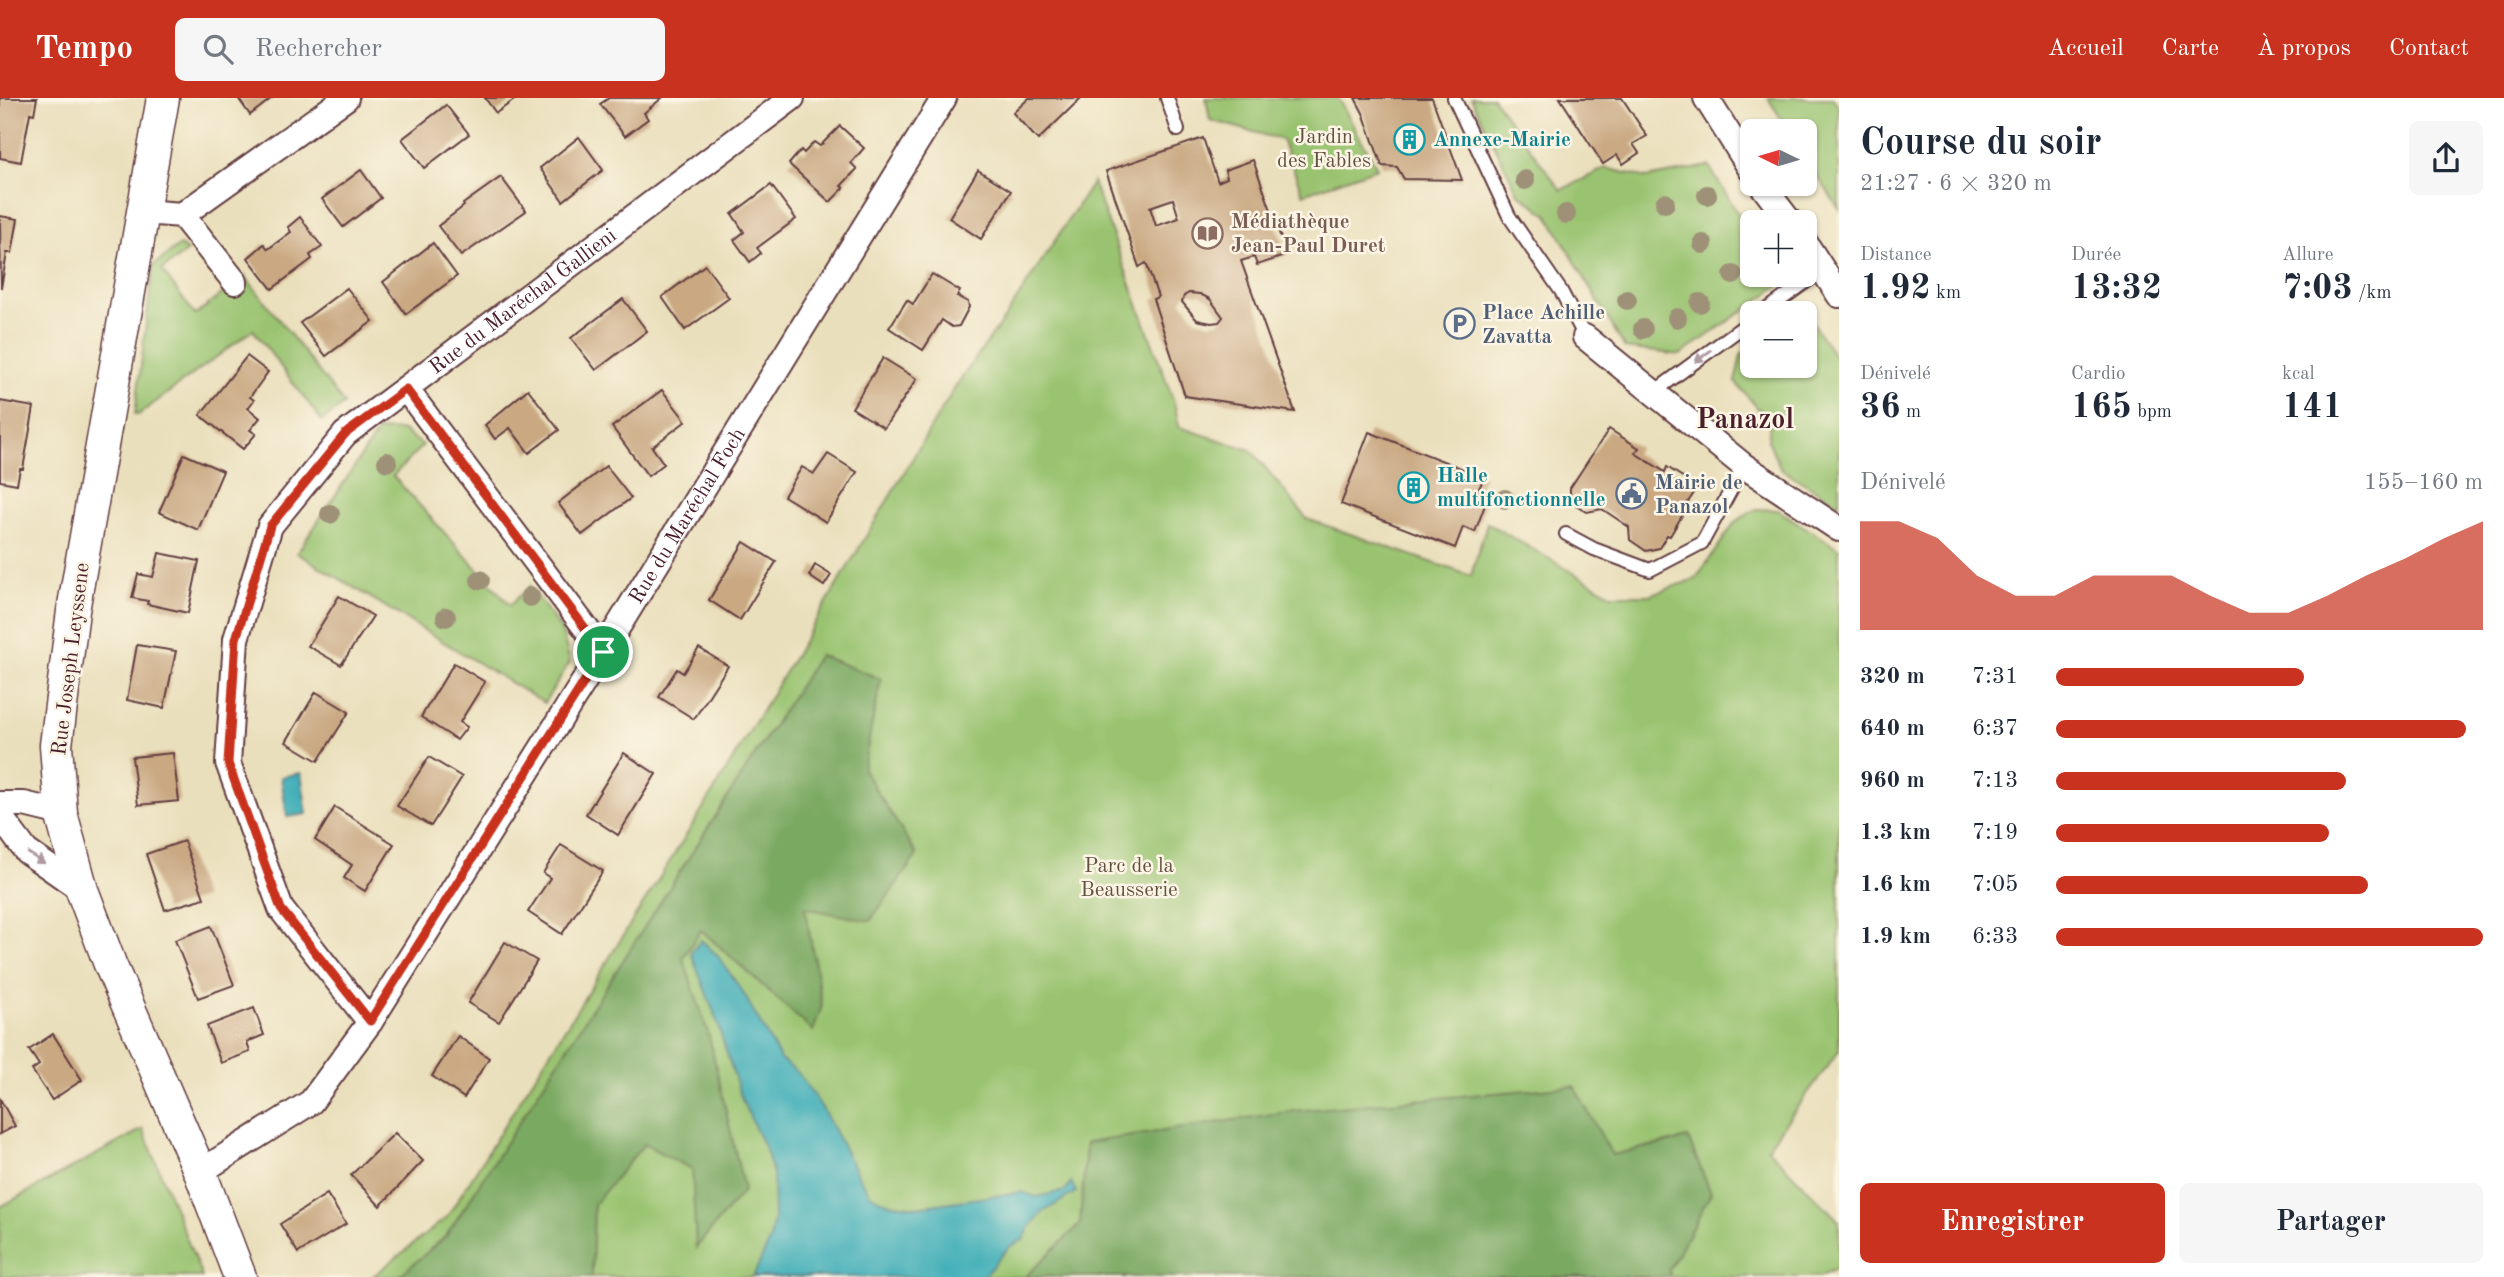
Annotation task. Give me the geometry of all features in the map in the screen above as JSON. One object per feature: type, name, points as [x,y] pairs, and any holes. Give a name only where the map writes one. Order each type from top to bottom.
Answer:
[{"type":"street","name":"Rue Joseph Leyssene","points":[[163,98],[73,611],[56,745],[61,813],[82,890],[110,964],[200,1172],[240,1277]]},
{"type":"street","points":[[143,212],[182,215],[346,98]]},
{"type":"street","name":"Rue du Maréchal Gallieni","points":[[370,1021],[281,909],[228,763],[236,639],[270,526],[345,434],[792,98]]},
{"type":"street","name":"Rue du Maréchal Foch","points":[[200,1172],[311,1102],[370,1021],[603,652],[944,98]]},
{"type":"street","points":[[1706,98],[1740,152]]},
{"type":"street","points":[[1770,196],[1781,210]]},
{"type":"street","points":[[182,215],[235,282]]},
{"type":"street","points":[[1817,260],[1834,284]]},
{"type":"street","points":[[1585,337],[1744,466],[1839,529]]},
{"type":"street","points":[[406,389],[603,652]]},
{"type":"street","points":[[0,804],[23,804],[61,813]]},
{"type":"street","points":[[0,816],[26,852],[82,890]]},
{"type":"lane","points":[[1167,98],[1178,130]]},
{"type":"lane","points":[[1454,98],[1509,216],[1561,291],[1585,337]]},
{"type":"lane","points":[[1792,301],[1834,284]]},
{"type":"lane","points":[[1654,392],[1740,329]]},
{"type":"lane","points":[[1566,534],[1594,549],[1650,570],[1702,543],[1744,466]]},
{"type":"green space","name":"Jardin des Fables","points":[[1206,98],[1338,98],[1377,168],[1303,194],[1282,140],[1210,120]]},
{"type":"green space","points":[[1471,98],[1493,98],[1561,190],[1606,168],[1647,178],[1709,166],[1740,217],[1740,287],[1777,287],[1757,301],[1740,301],[1740,313],[1680,355],[1625,348],[1548,215],[1518,193]]},
{"type":"green space","points":[[1768,98],[1833,98],[1839,107],[1839,209],[1817,175],[1817,119],[1781,119]]},
{"type":"green space","name":"Parc de la Beausserie","points":[[1093,182],[1174,402],[1179,427],[1251,450],[1307,519],[1471,576],[1487,523],[1612,595],[1649,595],[1696,579],[1735,522],[1756,509],[1778,510],[1839,549],[1839,1051],[1767,1148],[1839,1221],[1839,1267],[1820,1277],[372,1277],[447,1217],[717,786],[954,389],[1006,316]]},
{"type":"green space","points":[[180,245],[187,251],[162,270],[195,315],[245,276],[344,404],[322,421],[253,330],[135,415],[153,266]]},
{"type":"green space","points":[[1817,330],[1839,363],[1839,504],[1781,469],[1768,441],[1770,422],[1735,382],[1740,360],[1740,378],[1817,378]]},
{"type":"green space","points":[[401,430],[423,445],[393,476],[510,605],[530,586],[562,631],[570,662],[544,703],[297,553],[378,431]]},
{"type":"green space","points":[[819,655],[881,679],[863,769],[917,855],[870,921],[805,908],[822,1006],[813,1031],[701,930],[683,958],[709,1036],[744,1190],[696,1248],[692,1169],[644,1144],[594,1204],[592,1277],[398,1277],[446,1236]]},
{"type":"green space","points":[[1574,1086],[1612,1155],[1688,1138],[1711,1193],[1669,1270],[1670,1277],[1025,1277],[1080,1224],[1086,1143],[1293,1111]]},
{"type":"green space","points":[[143,1129],[202,1277],[0,1277],[0,1207]]},
{"type":"water","points":[[301,773],[307,814],[287,817],[281,777]]},
{"type":"water","points":[[701,940],[717,955],[742,991],[781,1060],[797,1072],[821,1106],[871,1195],[888,1203],[917,1207],[1022,1192],[1036,1197],[1065,1191],[1071,1182],[1076,1192],[1042,1213],[1023,1240],[1009,1247],[983,1277],[753,1277],[770,1240],[774,1219],[773,1174],[767,1153],[742,1100],[691,953]]},
{"type":"building","points":[[0,98],[37,98],[34,114],[30,113],[21,162],[0,158]]},
{"type":"building","points":[[238,98],[272,98],[250,115]]},
{"type":"building","points":[[485,98],[517,98],[496,113]]},
{"type":"building","points":[[609,98],[662,98],[644,113],[648,119],[625,136],[600,104]]},
{"type":"building","points":[[1029,98],[1081,98],[1038,140],[1013,113]]},
{"type":"building","name":"Annexe-Mairie","points":[[1355,98],[1432,98],[1462,180],[1404,179],[1397,167],[1382,166]]},
{"type":"building","points":[[1560,98],[1622,98],[1647,136],[1633,144],[1639,153],[1623,164],[1617,155],[1603,164]]},
{"type":"building","points":[[446,105],[469,134],[424,168],[402,139]]},
{"type":"building","points":[[840,126],[864,148],[851,163],[857,169],[830,202],[789,164],[801,150],[804,153],[814,142],[820,146]]},
{"type":"building","points":[[579,137],[603,170],[563,201],[540,168]]},
{"type":"building","points":[[1203,138],[1218,182],[1227,178],[1225,170],[1253,160],[1287,255],[1257,265],[1254,257],[1241,261],[1295,412],[1185,396],[1153,299],[1158,297],[1146,263],[1139,267],[1106,171]],"holes":[[[1173,199],[1179,218],[1156,226],[1150,207]],[[1189,293],[1210,299],[1223,317],[1219,322],[1197,320],[1182,302],[1184,296]]]},
{"type":"building","points":[[361,170],[381,198],[343,227],[322,199]]},
{"type":"building","points":[[978,170],[1011,191],[981,239],[949,218]]},
{"type":"building","points":[[501,177],[526,211],[461,256],[438,226]]},
{"type":"building","points":[[771,185],[796,219],[757,248],[761,253],[750,262],[734,240],[744,232],[732,214]]},
{"type":"building","points":[[0,216],[18,219],[12,253],[7,253],[1,288]]},
{"type":"building","points":[[300,217],[322,247],[310,255],[312,259],[272,289],[248,258],[264,244],[268,249],[291,232],[288,227]]},
{"type":"building","points":[[433,243],[457,276],[406,314],[383,282]]},
{"type":"building","points":[[705,265],[729,298],[685,330],[662,297]]},
{"type":"building","points":[[932,274],[960,291],[957,296],[968,302],[969,307],[959,326],[952,327],[942,320],[923,350],[889,328],[907,300],[913,304]]},
{"type":"building","points":[[347,288],[373,321],[326,356],[300,323]]},
{"type":"building","points":[[623,299],[647,331],[596,370],[571,338]]},
{"type":"building","points":[[247,356],[268,372],[250,397],[254,400],[248,408],[260,418],[250,430],[256,434],[243,449],[200,415]]},
{"type":"building","points":[[883,358],[917,379],[884,428],[852,408]]},
{"type":"building","points":[[528,389],[559,430],[529,453],[510,428],[495,439],[485,425]]},
{"type":"building","points":[[662,390],[686,421],[652,447],[664,464],[648,476],[612,427]]},
{"type":"building","points":[[0,401],[34,407],[23,469],[20,469],[17,484],[0,481]]},
{"type":"building","name":"Mairie de Panazol","points":[[1609,429],[1639,448],[1635,453],[1665,472],[1667,467],[1698,487],[1670,536],[1667,535],[1659,548],[1646,551],[1630,540],[1629,527],[1602,509],[1587,512],[1570,501],[1570,488]]},
{"type":"building","name":"Halle multifonctionnelle","points":[[1369,432],[1484,477],[1475,498],[1486,502],[1475,532],[1463,527],[1455,548],[1341,504]]},
{"type":"building","points":[[184,454],[223,471],[198,530],[159,512]]},
{"type":"building","points":[[828,454],[857,472],[826,522],[784,496],[802,467],[814,474]]},
{"type":"building","points":[[606,466],[631,498],[582,535],[558,503]]},
{"type":"building","points":[[744,542],[776,562],[740,620],[709,600]]},
{"type":"building","points":[[159,553],[199,561],[188,613],[132,598],[138,574],[153,577]]},
{"type":"building","points":[[815,565],[831,575],[824,586],[809,576]]},
{"type":"building","points":[[339,596],[373,616],[341,665],[308,646]]},
{"type":"building","points":[[137,645],[176,651],[164,708],[127,700]]},
{"type":"building","points":[[699,648],[728,666],[694,719],[659,697],[677,669],[683,673]]},
{"type":"building","points":[[454,663],[485,682],[460,722],[467,727],[457,740],[421,717]]},
{"type":"building","points":[[316,692],[349,712],[318,761],[286,742]]},
{"type":"building","points":[[173,753],[179,801],[138,805],[132,757]]},
{"type":"building","points":[[624,753],[656,774],[618,835],[586,814]]},
{"type":"building","points":[[429,757],[462,777],[431,826],[397,806]]},
{"type":"building","points":[[335,807],[394,844],[365,891],[344,878],[352,865],[315,840]]},
{"type":"building","points":[[184,841],[204,898],[165,910],[146,854]]},
{"type":"building","points":[[561,845],[603,871],[562,934],[528,912],[550,878],[543,873]]},
{"type":"building","points":[[211,926],[234,985],[198,998],[175,940]]},
{"type":"building","points":[[505,942],[537,961],[499,1022],[468,1003]]},
{"type":"building","points":[[254,1008],[264,1035],[247,1042],[250,1052],[221,1063],[207,1026]]},
{"type":"building","points":[[53,1034],[82,1080],[52,1100],[32,1070],[39,1065],[29,1050]]},
{"type":"building","points":[[458,1036],[489,1058],[464,1098],[432,1076]]},
{"type":"building","points":[[0,1099],[15,1126],[0,1134]]},
{"type":"building","points":[[395,1133],[423,1161],[380,1206],[351,1175]]},
{"type":"building","points":[[327,1194],[346,1224],[298,1253],[280,1224]]},
{"type":"place","name":"Annexe-Mairie","points":[[1410,139]]},
{"type":"place","name":"Médiathèque Jean-Paul Duret","points":[[1208,233]]},
{"type":"place","name":"Place Achille Zavatta","points":[[1459,324]]},
{"type":"place","name":"Halle multifonctionnelle","points":[[1414,487]]},
{"type":"place","name":"Mairie de Panazol","points":[[1632,494]]},
{"type":"district","name":"Panazol","points":[[1745,418]]},
{"type":"route","points":[[406,389],[603,652],[370,1021],[281,909],[228,763],[236,639],[270,526],[345,434],[406,389]]}]
